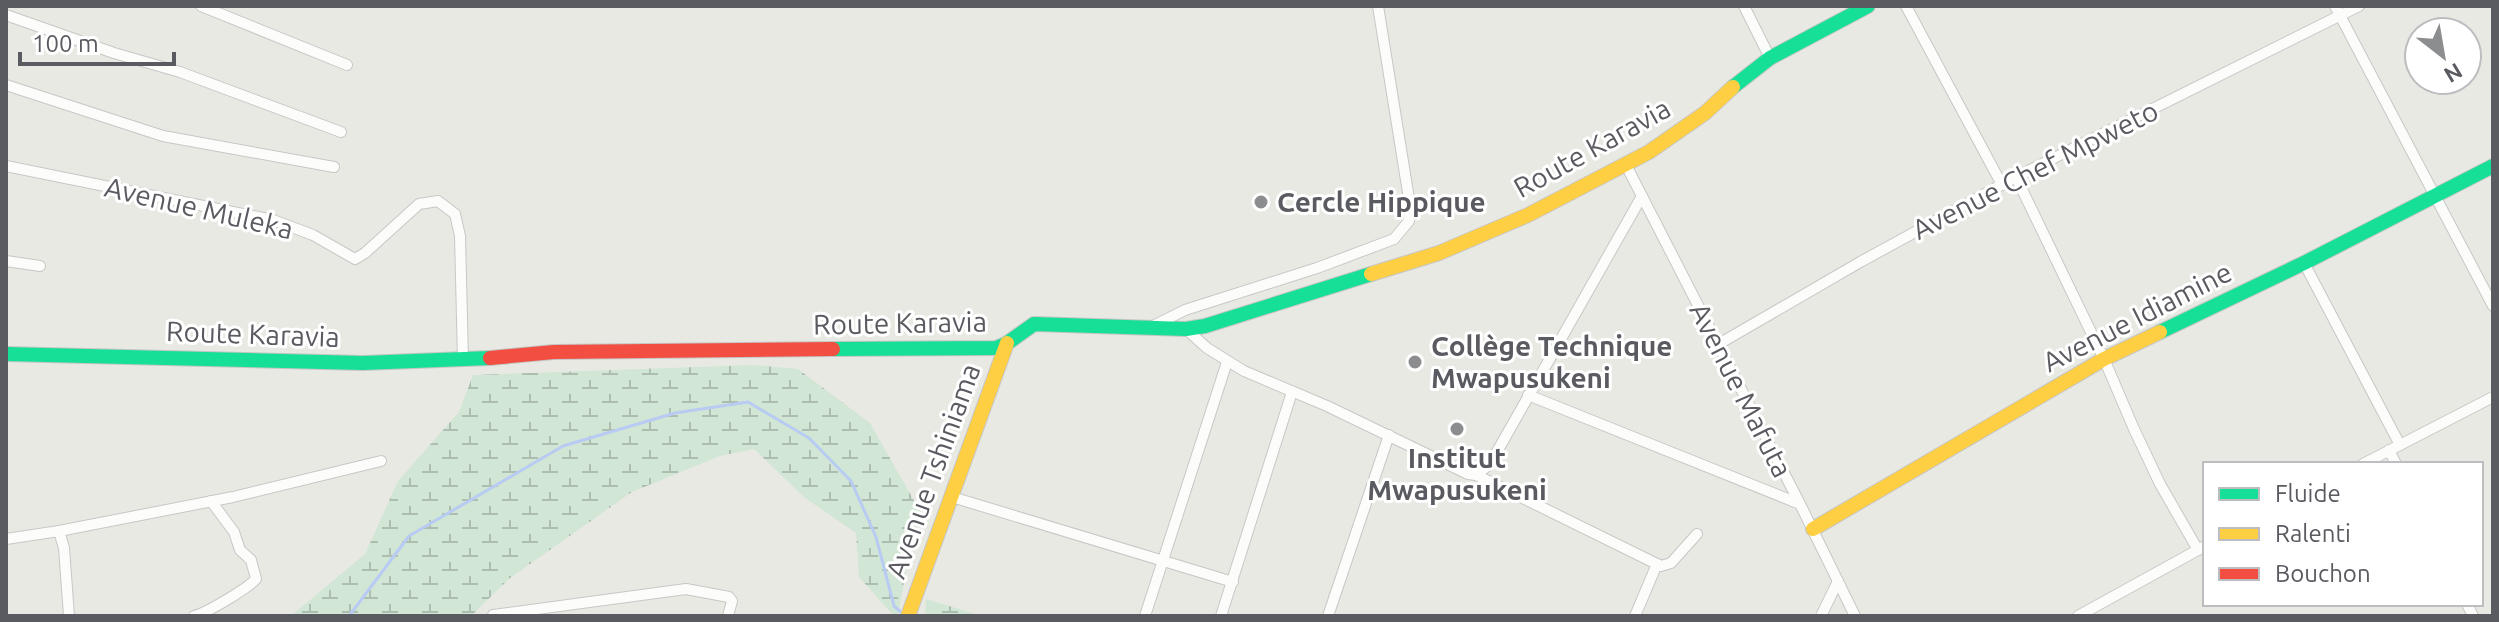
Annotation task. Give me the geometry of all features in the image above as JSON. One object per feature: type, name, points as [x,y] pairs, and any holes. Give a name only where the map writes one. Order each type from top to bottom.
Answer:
[{"type":"street","points":[[201,6],[347,65]]},
{"type":"street","points":[[1151,327],[1185,310],[1382,245],[1406,228],[1411,214],[1410,205],[1378,6]]},
{"type":"street","points":[[1744,6],[1770,58]]},
{"type":"street","name":"Route Karavia","points":[[6,354],[348,362],[463,360],[554,352],[999,348],[1020,330],[1034,324],[1186,329],[1220,322],[1439,253],[1528,215],[1670,139],[1770,58],[1868,6]]},
{"type":"street","points":[[1906,6],[2002,185]]},
{"type":"street","name":"Avenue Chef Mpweto","points":[[1717,345],[2016,177],[2338,11],[2359,6]]},
{"type":"street","points":[[2338,11],[2493,306]]},
{"type":"street","points":[[6,15],[114,53],[180,72],[341,132]]},
{"type":"street","points":[[6,85],[163,136],[334,167]]},
{"type":"street","name":"Avenue Mafuta","points":[[1626,165],[1855,616]]},
{"type":"street","name":"Avenue Muleka","points":[[6,166],[273,220],[313,235],[355,259],[419,204],[438,201],[455,214],[460,236],[463,360]]},
{"type":"street","name":"Avenue Idiamine","points":[[1813,529],[2104,359],[2304,263],[2493,166]]},
{"type":"street","points":[[2016,177],[2160,484],[2201,548],[2078,616]]},
{"type":"street","points":[[1476,475],[1490,464],[1642,196]]},
{"type":"street","points":[[6,261],[40,266]]},
{"type":"street","points":[[2304,263],[2395,448],[2396,462]]},
{"type":"street","points":[[1186,329],[1227,362],[1476,475],[1657,564],[1664,566],[1671,563],[1697,534]]},
{"type":"street","name":"Avenue Tshiniama","points":[[908,615],[1007,343]]},
{"type":"street","points":[[983,348],[999,366]]},
{"type":"street","points":[[1145,616],[1227,362]]},
{"type":"street","points":[[1221,616],[1292,392]]},
{"type":"street","points":[[1528,395],[1800,504]]},
{"type":"street","points":[[2367,462],[2493,397]]},
{"type":"street","points":[[1328,616],[1389,435]]},
{"type":"street","points":[[6,539],[211,501],[381,461]]},
{"type":"street","points":[[952,497],[1233,582]]},
{"type":"street","points":[[199,615],[256,579],[251,560],[240,550],[234,532],[211,501]]},
{"type":"street","points":[[59,531],[64,548],[69,616]]},
{"type":"street","points":[[1635,616],[1657,564]]},
{"type":"street","points":[[1821,616],[1838,581]]},
{"type":"street","points":[[493,615],[686,589],[729,597],[732,601],[728,616]]},
{"type":"green space","points":[[752,365],[798,369],[870,423],[921,513],[908,560],[898,616],[894,616],[859,577],[856,533],[805,498],[754,449],[720,456],[632,492],[510,578],[471,616],[291,616],[365,554],[398,481],[459,412],[473,375]]},
{"type":"green space","points":[[926,599],[982,616],[925,616]]},
{"type":"waterway","points":[[349,616],[409,536],[563,446],[675,413],[748,402],[809,438],[851,481],[876,537],[894,606],[902,613]]},
{"type":"traffic: fast","points":[[1733,87],[1770,58],[1868,6]]},
{"type":"traffic: fast","points":[[2160,332],[2304,263],[2493,166]]},
{"type":"traffic: fast","points":[[833,349],[996,348],[1034,324],[1186,329],[1205,326],[1371,274]]},
{"type":"traffic: fast","points":[[6,354],[363,363],[490,358]]},
{"type":"traffic: slow","points":[[1371,274],[1439,253],[1528,215],[1649,152],[1705,113],[1733,87]]},
{"type":"traffic: slow","points":[[1813,529],[2104,359],[2160,332]]},
{"type":"traffic: slow","points":[[908,616],[1007,343]]},
{"type":"traffic: jam","points":[[490,358],[554,352],[833,349]]},
{"type":"place","name":"Cercle Hippique","points":[[1261,202]]},
{"type":"place","name":"Collège Technique Mwapusukeni","points":[[1415,362]]},
{"type":"place","name":"Institut Mwapusukeni","points":[[1457,429]]}]
